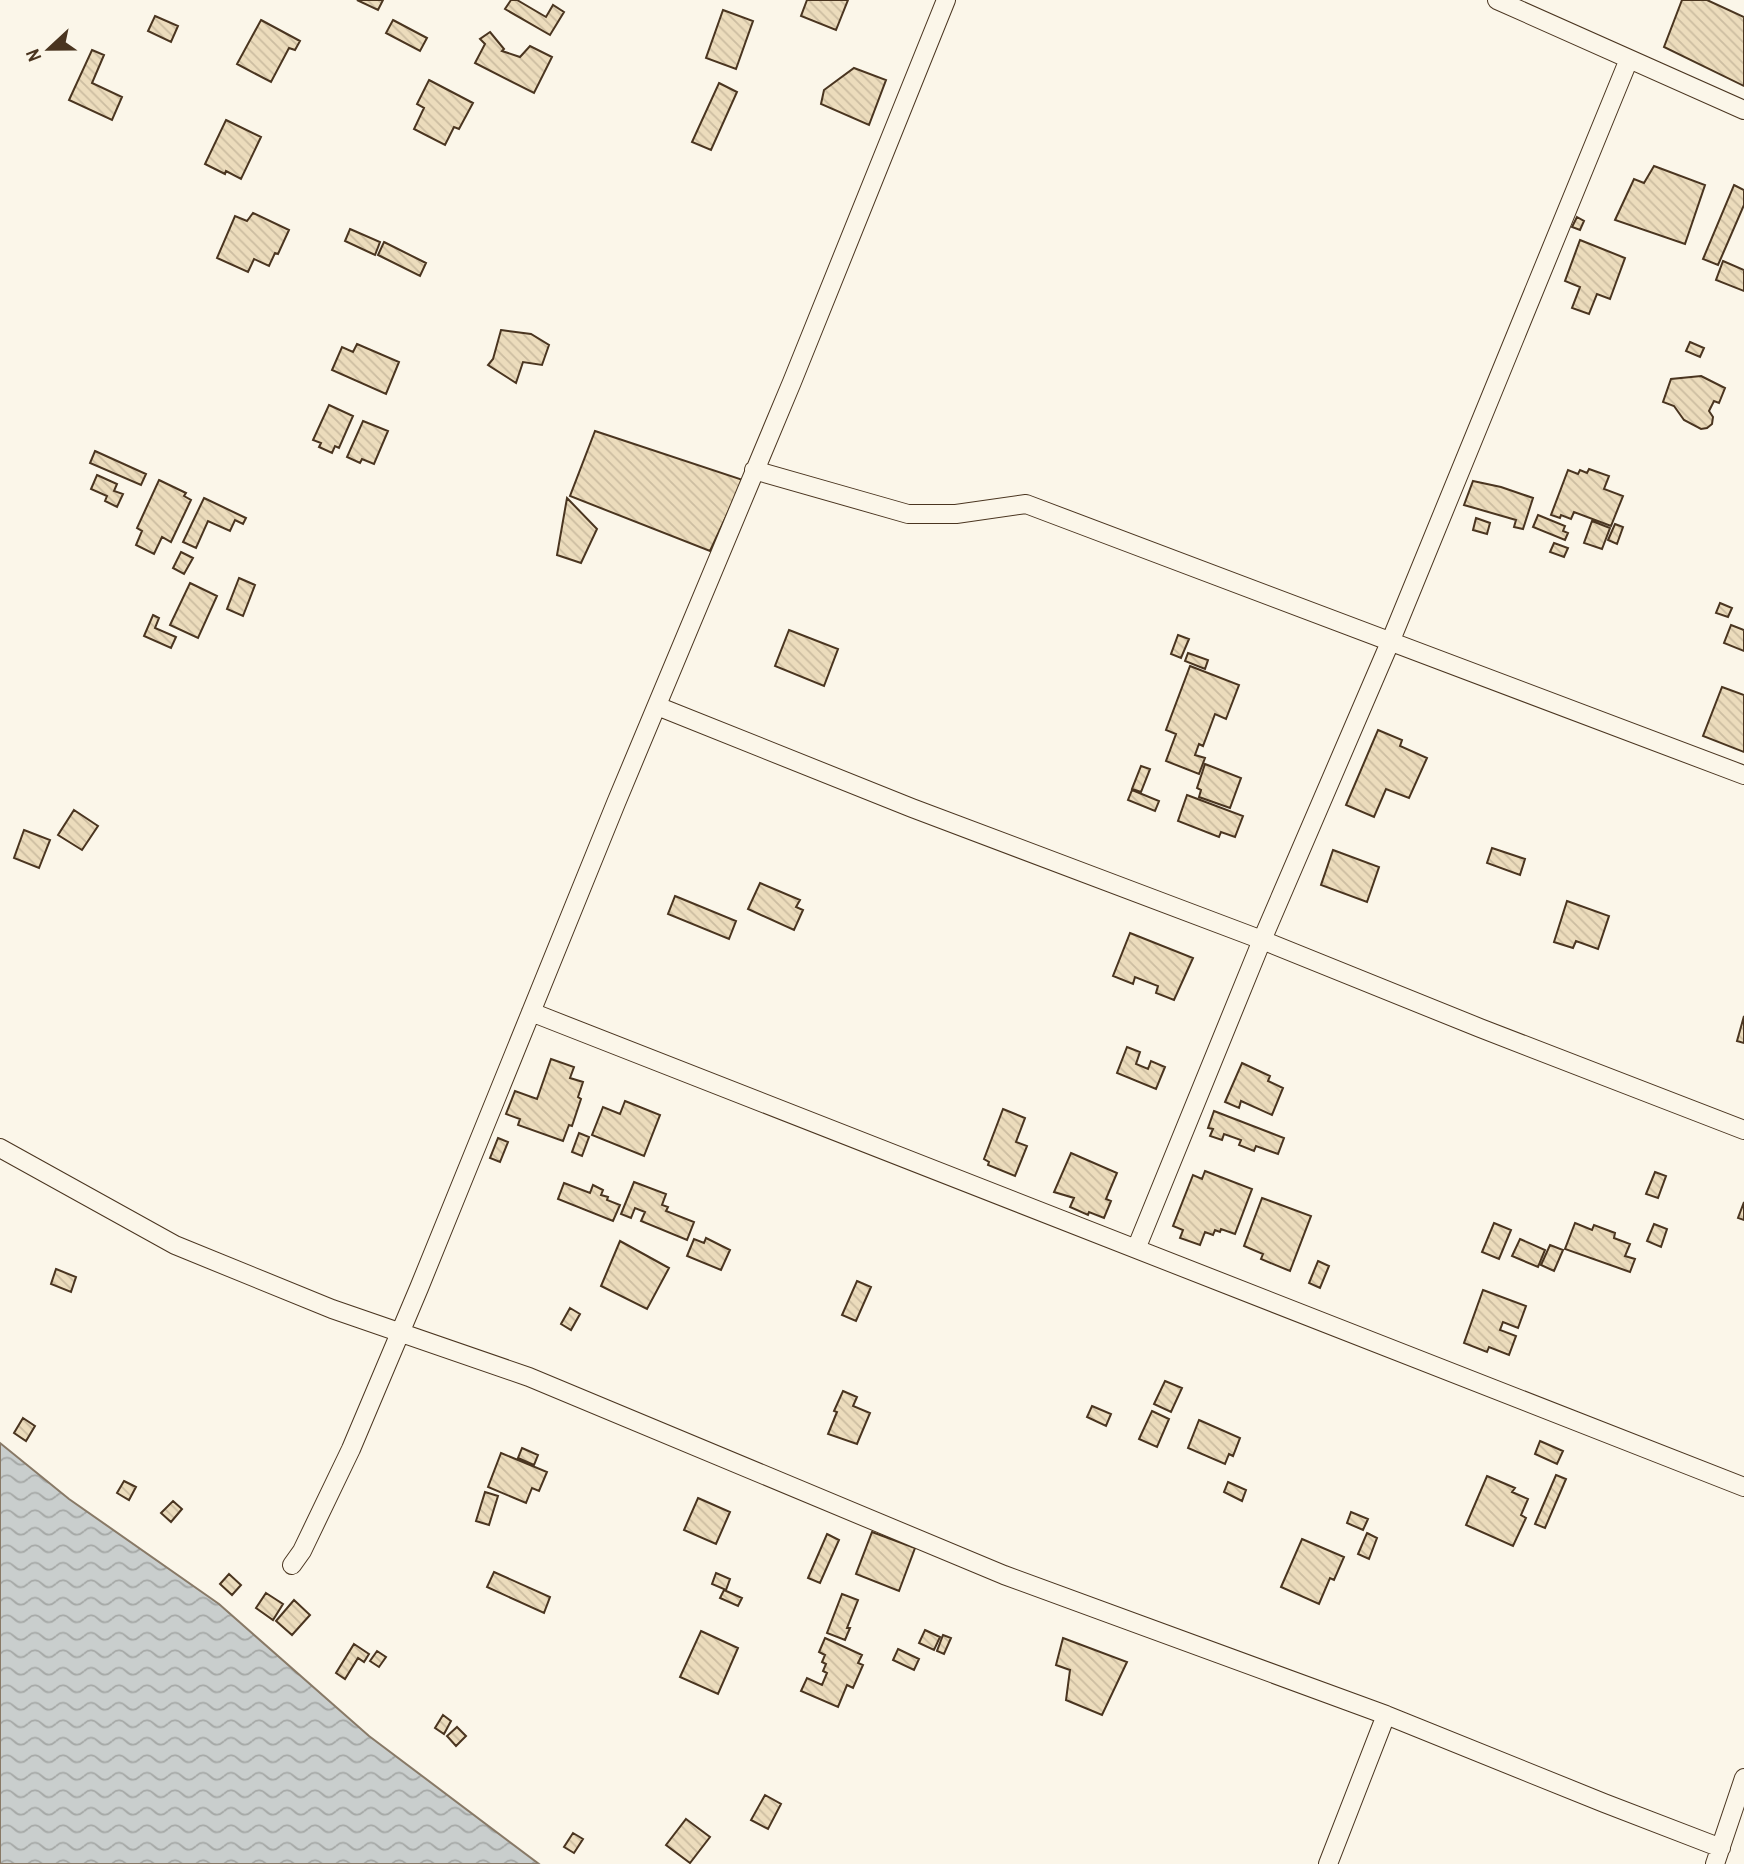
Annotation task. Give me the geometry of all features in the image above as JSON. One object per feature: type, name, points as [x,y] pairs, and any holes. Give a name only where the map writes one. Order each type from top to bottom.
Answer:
[{"type":"street","points":[[292,1565],[302,1551],[351,1449],[400,1334],[792,382],[946,0]]},
{"type":"street","points":[[1497,0],[1744,110]]},
{"type":"street","points":[[1136,1249],[1262,940],[1391,640],[1629,59]]},
{"type":"street","points":[[754,470],[908,514],[956,513],[1026,503],[1744,775]]},
{"type":"street","points":[[657,706],[912,808],[1262,940],[1744,1130]]},
{"type":"street","points":[[531,1012],[1744,1487]]},
{"type":"street","points":[[0,1148],[174,1245],[332,1309],[529,1377],[1004,1575],[1386,1715],[1604,1803],[1718,1856],[1744,1778]]},
{"type":"street","points":[[1328,1864],[1386,1715]]},
{"type":"water","points":[[0,1443],[69,1499],[219,1604],[369,1736],[539,1864],[0,1864]]},
{"type":"building","points":[[357,0],[383,0],[378,10]]},
{"type":"building","points":[[511,0],[517,0],[546,17],[553,5],[564,12],[550,35],[505,9]]},
{"type":"building","points":[[807,0],[848,0],[836,30],[801,16]]},
{"type":"building","points":[[1682,0],[1707,0],[1744,17],[1744,86],[1664,47]]},
{"type":"building","points":[[723,10],[753,21],[736,69],[706,58]]},
{"type":"building","points":[[155,16],[178,26],[171,42],[148,31]]},
{"type":"building","points":[[261,20],[300,41],[295,50],[289,48],[271,82],[237,64]]},
{"type":"building","points":[[393,20],[427,38],[420,51],[386,33]]},
{"type":"building","points":[[490,32],[504,49],[502,51],[520,57],[530,46],[552,57],[534,93],[475,63],[485,44],[480,39]]},
{"type":"building","points":[[92,50],[104,55],[92,83],[122,97],[112,120],[69,100]]},
{"type":"building","points":[[854,68],[886,80],[869,125],[821,104],[824,90]]},
{"type":"building","points":[[429,80],[473,103],[459,129],[454,127],[445,145],[414,129],[424,108],[417,104]]},
{"type":"building","points":[[719,83],[737,92],[711,150],[692,142]]},
{"type":"building","points":[[226,120],[261,137],[241,179],[205,164]]},
{"type":"building","points":[[1654,166],[1705,185],[1685,244],[1615,220],[1634,179],[1644,183]]},
{"type":"building","points":[[1734,185],[1744,190],[1744,205],[1718,265],[1703,259]]},
{"type":"building","points":[[253,213],[289,230],[269,266],[254,259],[248,272],[217,258],[235,216],[247,221]]},
{"type":"building","points":[[1577,217],[1584,221],[1580,230],[1572,227]]},
{"type":"building","points":[[350,229],[380,242],[375,255],[345,241]]},
{"type":"building","points":[[1580,240],[1625,258],[1610,299],[1597,294],[1589,314],[1572,308],[1580,287],[1565,281]]},
{"type":"building","points":[[384,242],[426,263],[420,276],[378,255]]},
{"type":"building","points":[[1723,261],[1744,270],[1744,291],[1716,280]]},
{"type":"building","points":[[501,330],[531,334],[549,345],[542,365],[523,362],[516,383],[488,365],[493,359]]},
{"type":"building","points":[[1690,342],[1704,348],[1700,357],[1686,351]]},
{"type":"building","points":[[357,344],[399,362],[386,394],[332,370],[342,347],[353,352]]},
{"type":"building","points":[[1701,376],[1725,388],[1719,403],[1714,401],[1709,411],[1713,417],[1712,424],[1701,429],[1684,420],[1674,406],[1663,402],[1671,379]]},
{"type":"building","points":[[329,405],[353,416],[339,448],[335,446],[332,453],[319,447],[321,443],[313,440]]},
{"type":"building","points":[[363,421],[388,431],[374,464],[362,459],[360,463],[347,457]]},
{"type":"building","points":[[595,431],[743,480],[710,551],[570,496]]},
{"type":"building","points":[[95,451],[146,474],[141,485],[90,463]]},
{"type":"building","points":[[1589,469],[1609,476],[1604,489],[1623,496],[1611,526],[1574,512],[1571,519],[1551,515],[1568,470],[1578,474],[1580,470],[1587,473]]},
{"type":"building","points":[[97,475],[117,484],[114,491],[123,494],[117,507],[105,501],[107,496],[91,489]]},
{"type":"building","points":[[159,480],[186,493],[184,496],[191,500],[171,542],[162,537],[154,554],[136,545],[142,531],[137,528]]},
{"type":"building","points":[[1473,481],[1533,498],[1523,529],[1514,527],[1516,520],[1464,505]]},
{"type":"building","points":[[204,498],[246,518],[243,524],[235,520],[230,531],[208,521],[196,548],[183,542]]},
{"type":"building","points":[[567,498],[597,529],[581,563],[557,555]]},
{"type":"building","points":[[1538,515],[1565,526],[1563,531],[1568,533],[1565,540],[1533,527]]},
{"type":"building","points":[[1476,518],[1490,523],[1487,534],[1473,530]]},
{"type":"building","points":[[1592,521],[1610,528],[1602,549],[1584,543]]},
{"type":"building","points":[[1615,524],[1623,527],[1617,544],[1608,540]]},
{"type":"building","points":[[1554,543],[1568,548],[1564,557],[1550,552]]},
{"type":"building","points":[[181,552],[193,558],[184,574],[173,568]]},
{"type":"building","points":[[239,578],[255,585],[243,616],[227,609]]},
{"type":"building","points":[[190,583],[217,596],[198,638],[170,625]]},
{"type":"building","points":[[1720,603],[1732,608],[1728,617],[1716,613]]},
{"type":"building","points":[[153,615],[159,618],[155,628],[176,637],[171,648],[144,636]]},
{"type":"building","points":[[1731,625],[1744,630],[1744,651],[1724,643]]},
{"type":"building","points":[[789,630],[838,649],[824,686],[775,666]]},
{"type":"building","points":[[1178,635],[1189,639],[1181,658],[1171,654]]},
{"type":"building","points":[[1188,653],[1208,660],[1205,669],[1185,661]]},
{"type":"building","points":[[1190,666],[1239,685],[1226,719],[1215,714],[1203,746],[1199,744],[1195,755],[1205,758],[1199,774],[1166,761],[1176,734],[1166,730]]},
{"type":"building","points":[[1722,687],[1744,695],[1744,752],[1703,736]]},
{"type":"building","points":[[1378,730],[1402,740],[1400,746],[1427,758],[1409,798],[1386,789],[1374,817],[1346,805]]},
{"type":"building","points":[[1205,764],[1241,778],[1230,808],[1199,797],[1201,790],[1197,788]]},
{"type":"building","points":[[1141,766],[1150,769],[1141,792],[1132,789]]},
{"type":"building","points":[[1132,790],[1159,801],[1155,811],[1128,800]]},
{"type":"building","points":[[1187,795],[1243,816],[1235,837],[1221,832],[1219,837],[1178,821]]},
{"type":"building","points":[[74,810],[98,826],[82,850],[58,835]]},
{"type":"building","points":[[24,830],[50,840],[39,868],[14,858]]},
{"type":"building","points":[[1492,848],[1525,859],[1520,875],[1487,863]]},
{"type":"building","points":[[1333,850],[1379,867],[1367,902],[1321,885]]},
{"type":"building","points":[[760,883],[800,900],[796,907],[803,910],[794,930],[748,909]]},
{"type":"building","points":[[675,896],[736,921],[729,939],[668,914]]},
{"type":"building","points":[[1567,901],[1609,916],[1598,949],[1576,941],[1573,948],[1554,942]]},
{"type":"building","points":[[1130,933],[1193,958],[1174,1000],[1156,993],[1158,986],[1135,977],[1133,984],[1113,976]]},
{"type":"building","points":[[1744,1016],[1744,1043],[1737,1041]]},
{"type":"building","points":[[1127,1047],[1140,1052],[1136,1064],[1148,1069],[1151,1061],[1165,1067],[1156,1089],[1117,1073]]},
{"type":"building","points":[[551,1059],[574,1067],[570,1078],[583,1082],[578,1097],[581,1099],[572,1126],[569,1125],[563,1141],[518,1125],[520,1119],[506,1114],[515,1091],[537,1099]]},
{"type":"building","points":[[1242,1063],[1270,1076],[1268,1081],[1283,1088],[1272,1115],[1241,1101],[1239,1108],[1225,1102]]},
{"type":"building","points":[[625,1101],[660,1115],[644,1156],[592,1135],[603,1107],[620,1114]]},
{"type":"building","points":[[1003,1109],[1025,1118],[1016,1142],[1027,1146],[1015,1176],[988,1165],[989,1162],[984,1159]]},
{"type":"building","points":[[1214,1111],[1284,1138],[1278,1154],[1256,1146],[1254,1151],[1239,1145],[1241,1140],[1224,1134],[1222,1140],[1210,1136],[1213,1129],[1208,1128]]},
{"type":"building","points":[[579,1133],[589,1137],[582,1156],[572,1152]]},
{"type":"building","points":[[498,1138],[508,1142],[500,1162],[490,1158]]},
{"type":"building","points":[[1071,1153],[1117,1173],[1106,1199],[1111,1201],[1104,1218],[1070,1207],[1074,1198],[1054,1192]]},
{"type":"building","points":[[1205,1171],[1252,1189],[1235,1234],[1221,1229],[1220,1232],[1215,1230],[1213,1235],[1205,1232],[1200,1245],[1180,1238],[1183,1230],[1173,1226],[1193,1175],[1202,1179]]},
{"type":"building","points":[[1655,1172],[1666,1176],[1658,1198],[1646,1194]]},
{"type":"building","points":[[634,1182],[666,1194],[662,1205],[668,1207],[666,1211],[694,1222],[687,1240],[641,1221],[645,1212],[635,1208],[631,1218],[621,1214]]},
{"type":"building","points":[[564,1183],[590,1193],[593,1185],[603,1190],[601,1195],[620,1205],[613,1221],[558,1199]]},
{"type":"building","points":[[1262,1198],[1311,1216],[1290,1271],[1261,1259],[1263,1254],[1244,1246]]},
{"type":"building","points":[[1744,1202],[1744,1220],[1738,1218]]},
{"type":"building","points":[[1494,1223],[1511,1230],[1499,1259],[1482,1252]]},
{"type":"building","points":[[1575,1223],[1592,1230],[1594,1225],[1615,1233],[1614,1238],[1630,1244],[1625,1256],[1635,1259],[1630,1272],[1565,1249]]},
{"type":"building","points":[[1654,1224],[1667,1229],[1661,1247],[1647,1241]]},
{"type":"building","points":[[706,1238],[730,1250],[721,1270],[687,1256],[694,1239],[704,1243]]},
{"type":"building","points":[[1520,1239],[1545,1250],[1538,1267],[1512,1256]]},
{"type":"building","points":[[620,1241],[669,1268],[647,1309],[601,1286]]},
{"type":"building","points":[[1550,1245],[1563,1250],[1554,1271],[1541,1265]]},
{"type":"building","points":[[1318,1261],[1329,1266],[1320,1288],[1309,1283]]},
{"type":"building","points":[[56,1269],[76,1277],[71,1292],[51,1284]]},
{"type":"building","points":[[857,1281],[871,1287],[856,1321],[842,1315]]},
{"type":"building","points":[[1483,1290],[1526,1306],[1518,1328],[1503,1322],[1500,1330],[1516,1336],[1509,1355],[1489,1347],[1487,1352],[1464,1343]]},
{"type":"building","points":[[570,1308],[580,1314],[571,1330],[561,1324]]},
{"type":"building","points":[[1165,1381],[1182,1388],[1171,1412],[1154,1404]]},
{"type":"building","points":[[843,1391],[857,1397],[853,1406],[870,1413],[857,1444],[828,1434]]},
{"type":"building","points":[[1092,1406],[1111,1414],[1106,1426],[1087,1417]]},
{"type":"building","points":[[1152,1411],[1169,1419],[1157,1447],[1139,1439]]},
{"type":"building","points":[[23,1418],[35,1426],[26,1441],[14,1433]]},
{"type":"building","points":[[1199,1420],[1240,1438],[1233,1456],[1229,1454],[1225,1464],[1188,1448]]},
{"type":"building","points":[[1540,1441],[1563,1451],[1557,1464],[1535,1454]]},
{"type":"building","points":[[522,1448],[538,1455],[534,1465],[518,1458]]},
{"type":"building","points":[[501,1453],[547,1472],[539,1491],[532,1488],[526,1503],[488,1487]]},
{"type":"building","points":[[1556,1475],[1566,1479],[1545,1528],[1535,1524]]},
{"type":"building","points":[[1487,1476],[1515,1488],[1512,1492],[1528,1499],[1521,1515],[1526,1518],[1513,1546],[1466,1525]]},
{"type":"building","points":[[124,1481],[136,1487],[129,1500],[117,1493]]},
{"type":"building","points":[[1228,1482],[1246,1490],[1242,1501],[1224,1492]]},
{"type":"building","points":[[485,1492],[498,1496],[489,1525],[476,1521]]},
{"type":"building","points":[[698,1498],[730,1512],[716,1544],[684,1530]]},
{"type":"building","points":[[173,1501],[182,1509],[171,1522],[161,1513]]},
{"type":"building","points":[[1351,1512],[1368,1519],[1363,1530],[1347,1523]]},
{"type":"building","points":[[872,1532],[915,1548],[899,1591],[856,1574]]},
{"type":"building","points":[[1367,1533],[1377,1538],[1369,1559],[1358,1554]]},
{"type":"building","points":[[827,1534],[839,1540],[820,1583],[808,1578]]},
{"type":"building","points":[[1302,1539],[1344,1557],[1334,1580],[1330,1578],[1319,1604],[1281,1587]]},
{"type":"building","points":[[494,1572],[550,1597],[544,1613],[487,1587]]},
{"type":"building","points":[[716,1573],[730,1579],[726,1590],[712,1584]]},
{"type":"building","points":[[229,1574],[241,1585],[232,1595],[220,1584]]},
{"type":"building","points":[[724,1590],[742,1598],[738,1606],[720,1598]]},
{"type":"building","points":[[266,1593],[283,1604],[273,1620],[256,1608]]},
{"type":"building","points":[[842,1594],[858,1600],[845,1640],[827,1633]]},
{"type":"building","points":[[294,1600],[310,1615],[292,1635],[276,1621]]},
{"type":"building","points":[[925,1630],[940,1637],[934,1650],[919,1643]]},
{"type":"building","points":[[701,1631],[738,1648],[718,1694],[680,1677]]},
{"type":"building","points":[[943,1635],[951,1638],[944,1654],[937,1651]]},
{"type":"building","points":[[825,1638],[862,1655],[858,1663],[863,1665],[853,1688],[847,1685],[838,1707],[801,1691],[807,1678],[822,1685],[827,1673],[823,1671],[826,1664],[822,1662],[825,1655],[819,1652]]},
{"type":"building","points":[[1063,1638],[1127,1662],[1102,1715],[1066,1700],[1070,1670],[1056,1665]]},
{"type":"building","points":[[354,1644],[369,1654],[364,1662],[358,1658],[345,1679],[336,1673]]},
{"type":"building","points":[[898,1649],[919,1659],[914,1670],[893,1660]]},
{"type":"building","points":[[377,1651],[386,1657],[379,1667],[370,1661]]},
{"type":"building","points":[[443,1715],[451,1721],[444,1734],[435,1728]]},
{"type":"building","points":[[457,1727],[466,1736],[456,1746],[447,1736]]},
{"type":"building","points":[[765,1795],[781,1804],[768,1829],[751,1820]]},
{"type":"building","points":[[686,1819],[710,1837],[690,1863],[666,1845]]},
{"type":"building","points":[[573,1833],[583,1839],[574,1853],[564,1847]]}]
